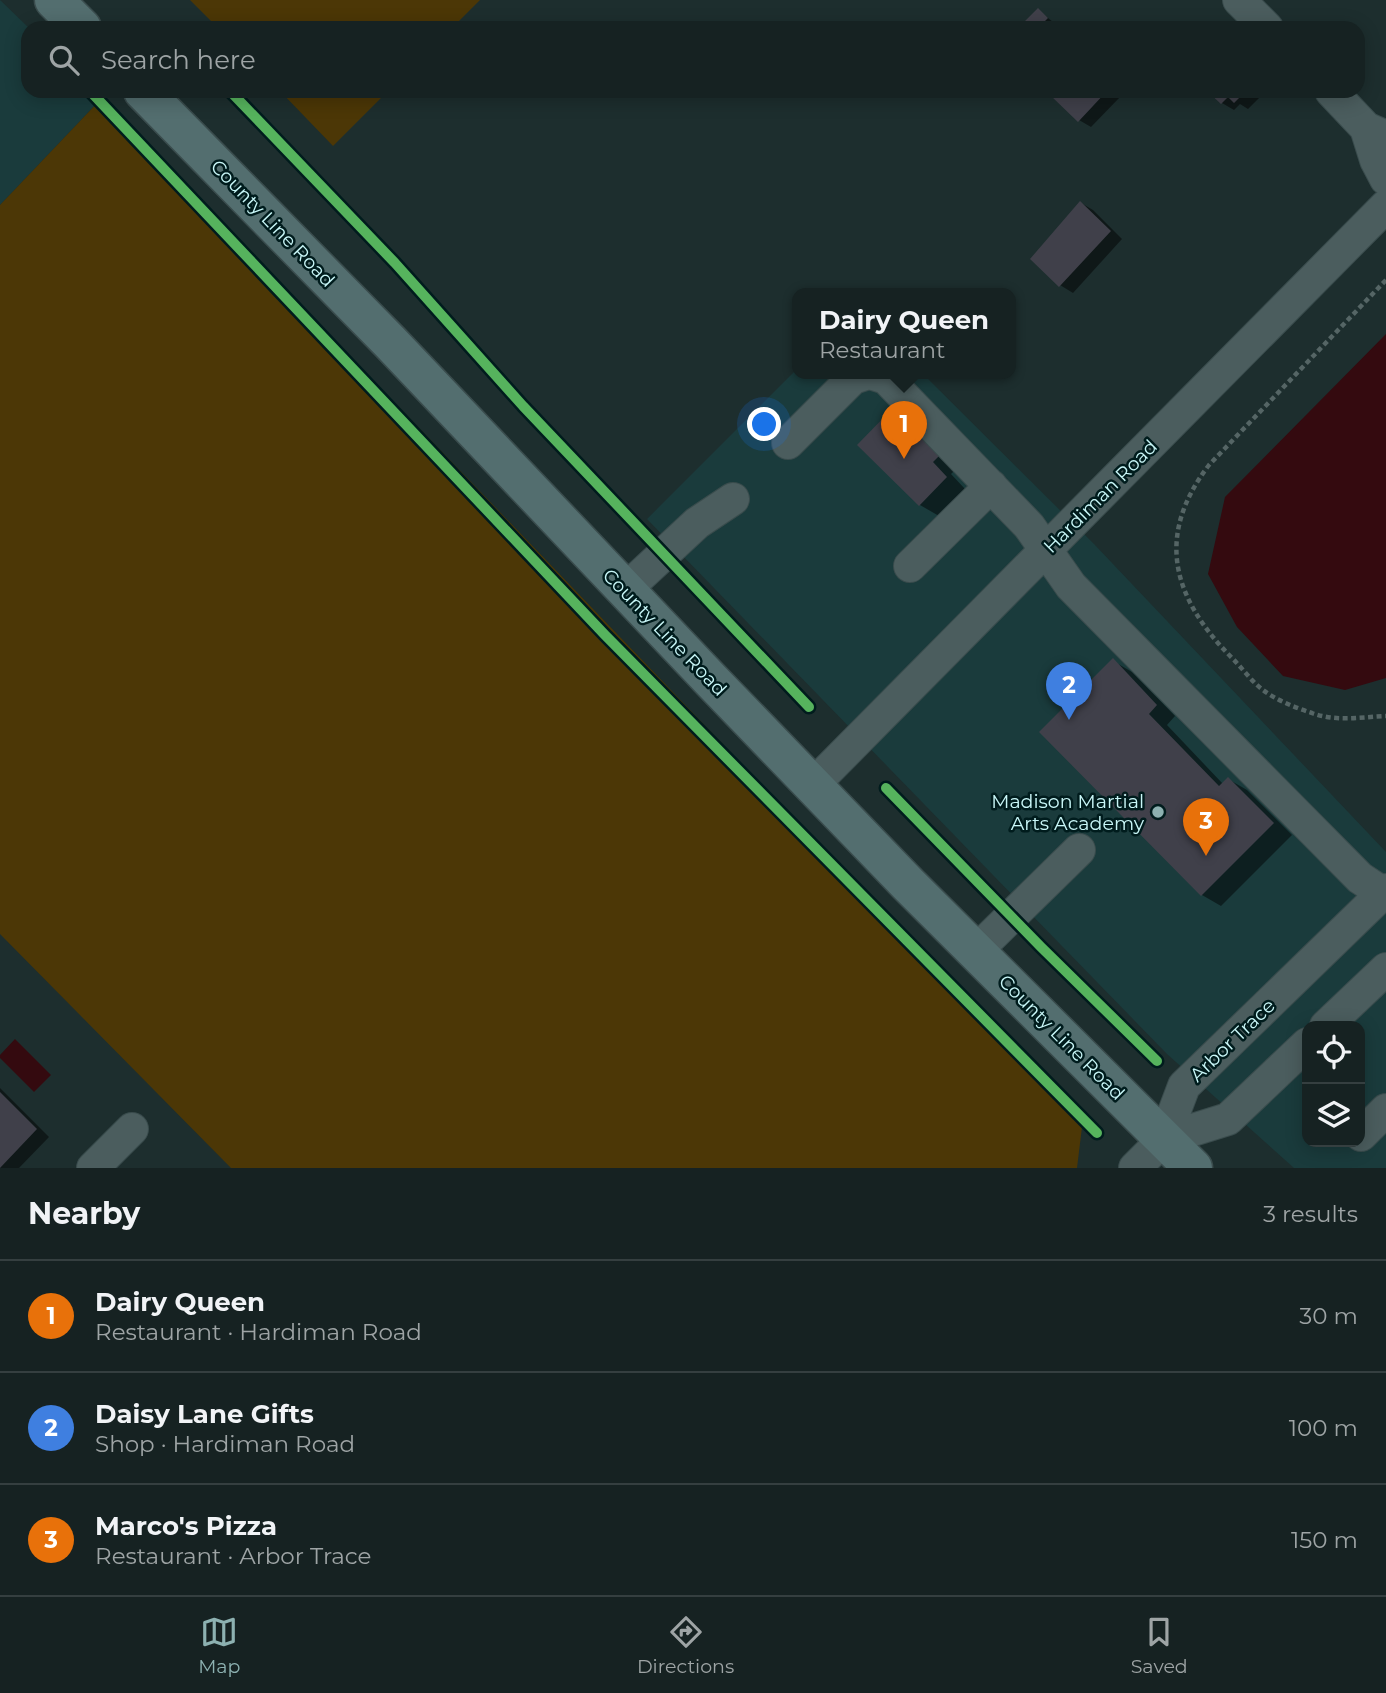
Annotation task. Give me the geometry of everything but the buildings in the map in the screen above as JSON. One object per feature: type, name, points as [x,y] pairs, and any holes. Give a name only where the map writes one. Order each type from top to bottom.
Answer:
[{"type":"main road","points":[[54,0],[75,21]]},
{"type":"main road","name":"County Line Road","points":[[150,98],[390,342],[813,785],[1193,1168]]},
{"type":"street","points":[[1239,0],[1261,21]]},
{"type":"street","points":[[1338,98],[1376,133],[1376,160],[1386,179]]},
{"type":"street","name":"Hardiman Road","points":[[813,785],[1386,206]]},
{"type":"street","points":[[788,443],[852,379]]},
{"type":"street","points":[[887,379],[1030,526],[1071,586],[1360,878],[1385,893]]},
{"type":"street","points":[[910,566],[990,485]]},
{"type":"street","points":[[625,590],[697,523],[733,499]]},
{"type":"street","points":[[976,951],[1079,850]]},
{"type":"street","name":"Arbor Trace","points":[[1164,1139],[1184,1086],[1385,893]]},
{"type":"street","points":[[1331,1021],[1386,969]]},
{"type":"street","points":[[1135,1168],[1164,1139],[1228,1119],[1302,1049]]},
{"type":"street","points":[[1365,1131],[1386,1110]]},
{"type":"street","points":[[93,1168],[132,1129]]},
{"type":"path","points":[[1386,280],[1209,465],[1193,486],[1182,512],[1177,566],[1183,593],[1196,618],[1263,690],[1313,714],[1337,719],[1386,716]]},
{"type":"shaded area","points":[[0,0],[22,21],[21,98],[102,98],[0,205]]},
{"type":"shaded area","points":[[190,0],[480,0],[459,21],[211,21]]},
{"type":"shaded area","points":[[102,98],[1083,1119],[1077,1168],[231,1168],[0,934],[0,205]]},
{"type":"shaded area","points":[[287,98],[381,98],[333,146]]},
{"type":"shaded area","points":[[1386,334],[1386,678],[1345,690],[1283,676],[1237,627],[1208,574],[1225,497]]},
{"type":"shaded area","points":[[792,374],[792,379],[928,379],[1094,544],[1386,852],[1386,1168],[1294,1168],[1167,1054],[647,519]]},
{"type":"shaded area","points":[[15,1039],[51,1075],[34,1092],[0,1058]]},
{"type":"cycle path","points":[[97,98],[605,635],[1097,1133]]},
{"type":"cycle path","points":[[237,98],[395,263],[523,406],[809,707]]},
{"type":"cycle path","points":[[886,788],[1157,1061]]},
{"type":"place","name":"Dairy Queen","points":[[904,459]]},
{"type":"place","name":"Daisy Lane Gifts","points":[[1069,720]]},
{"type":"place","name":"Madison Martial Arts Academy","points":[[1158,812]]},
{"type":"place","name":"Marco's Pizza","points":[[1206,856]]}]
